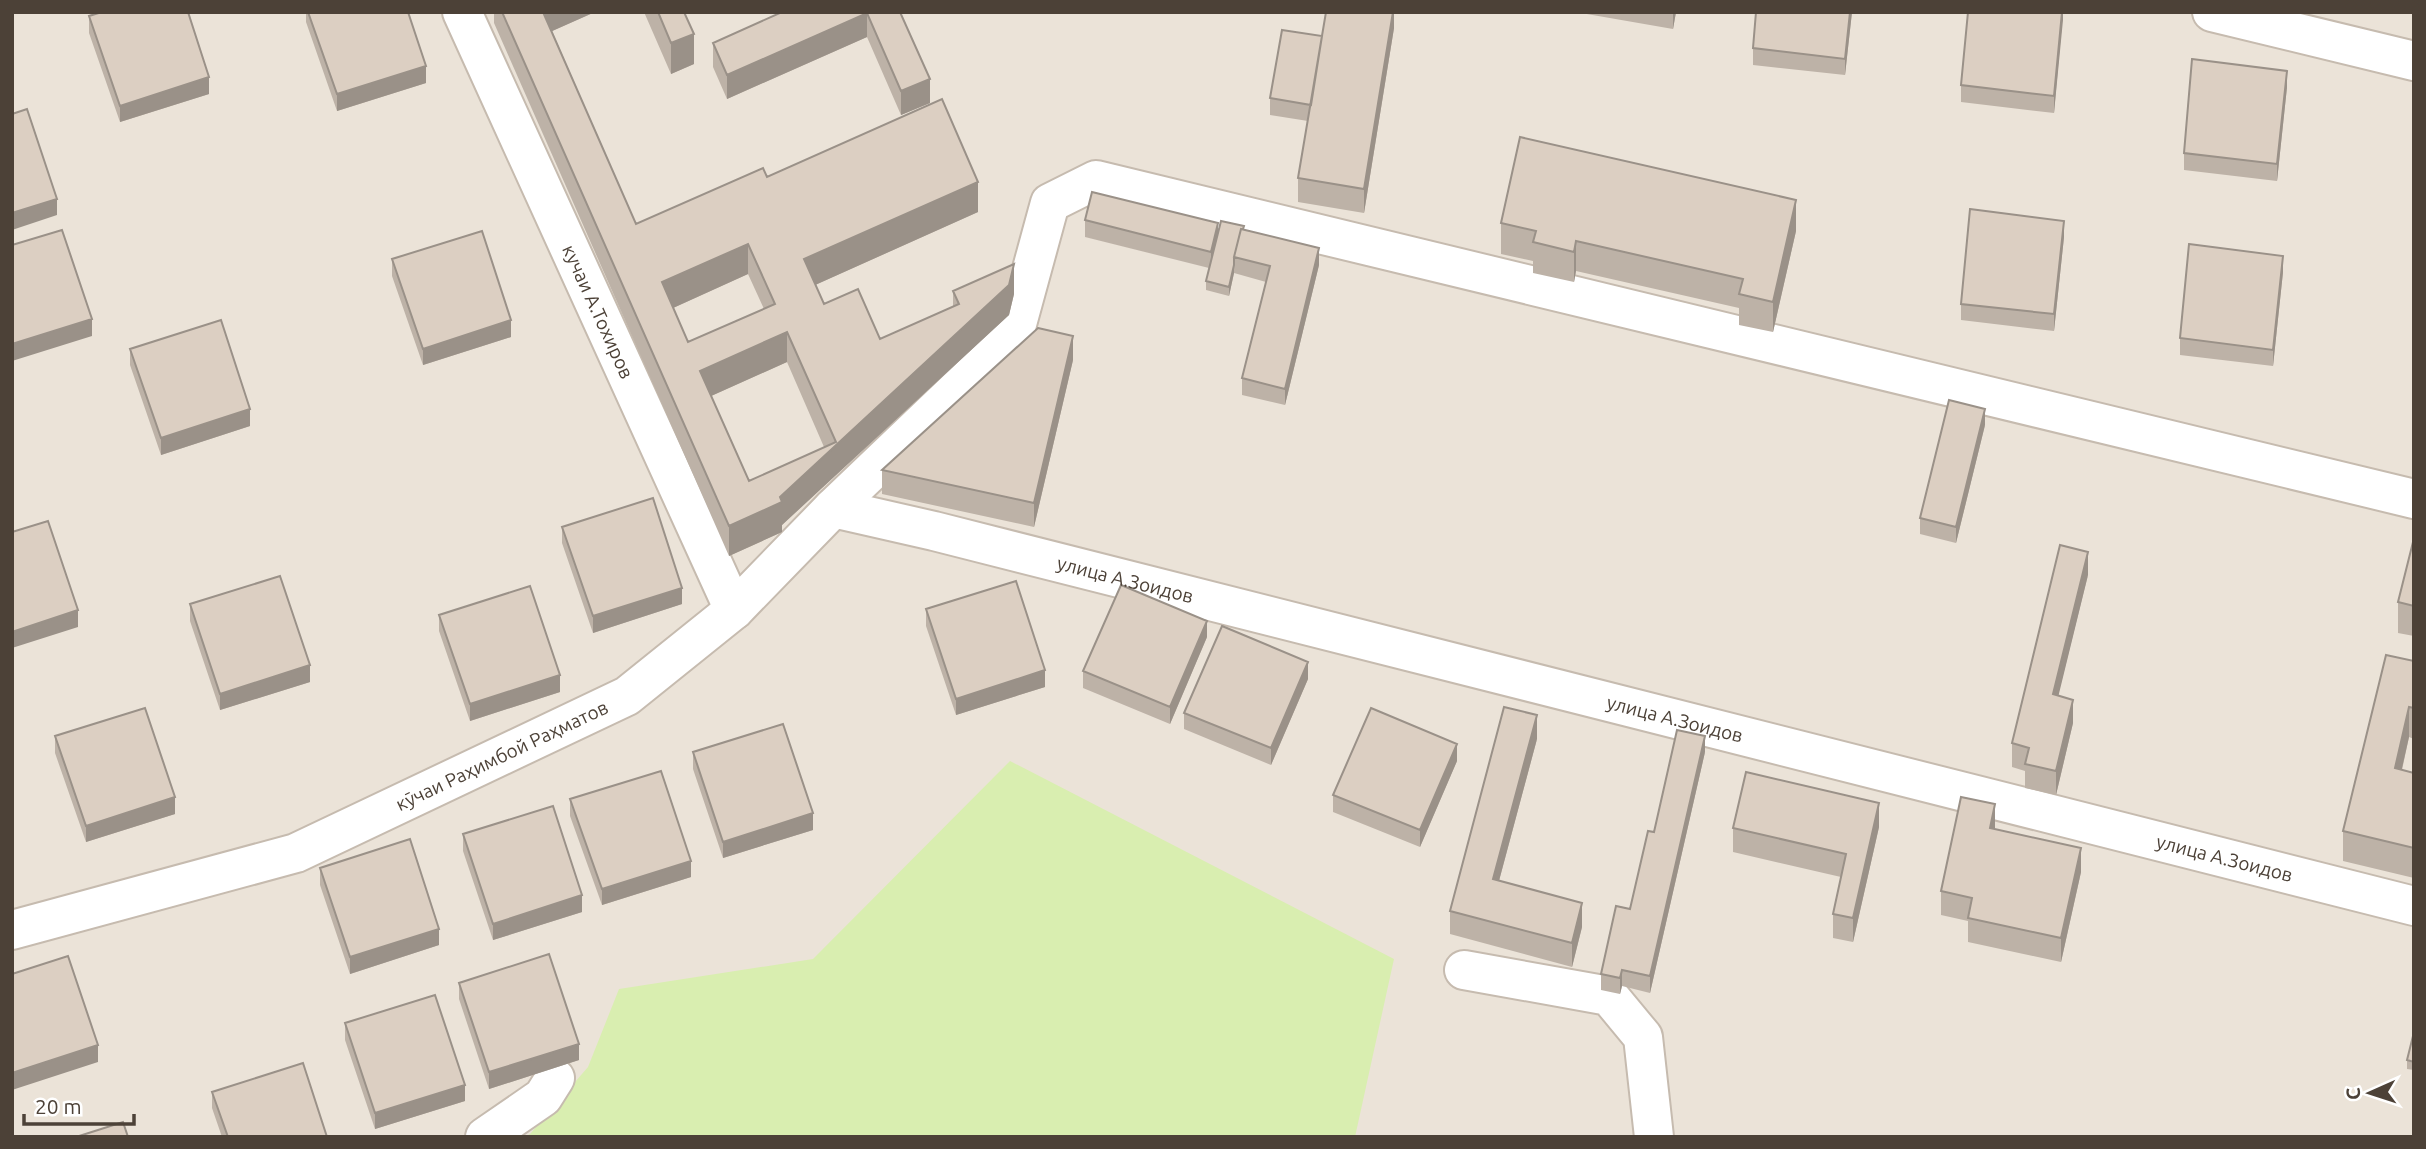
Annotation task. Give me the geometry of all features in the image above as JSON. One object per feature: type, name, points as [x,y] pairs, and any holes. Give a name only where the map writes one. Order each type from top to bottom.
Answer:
[{"type":"street","name":"кучаи А.Тохиров","points":[[462,12],[734,610]]},
{"type":"street","points":[[2212,12],[2414,61]]},
{"type":"street","name":"кӯчаи Раҳимбой Раҳматов","points":[[12,930],[296,853],[627,696],[734,610],[833,508],[1014,335],[1049,203],[1096,180],[2414,499]]},
{"type":"street","name":"улица А.Зоидов","points":[[833,508],[934,531],[2414,906]]},
{"type":"street","points":[[1464,970],[1608,996],[1643,1037],[1654,1137]]},
{"type":"street","points":[[485,1137],[542,1097],[555,1078]]},
{"type":"shaded area","points":[[12,12],[2414,12],[2414,1137],[12,1137]]},
{"type":"green space","points":[[1010,761],[1394,959],[1355,1137],[525,1137],[588,1067],[619,989],[813,959]]},
{"type":"building","points":[[102,12],[188,12],[209,77],[120,106],[89,16]]},
{"type":"building","points":[[308,12],[408,12],[426,66],[337,94]]},
{"type":"building","points":[[502,12],[543,12],[636,224],[763,168],[767,177],[942,99],[978,182],[804,259],[824,304],[858,289],[880,339],[959,304],[953,291],[1014,264],[1009,285],[780,497],[782,502],[729,526]],"holes":[[[748,244],[775,304],[688,342],[662,282]],[[787,332],[836,442],[749,481],[700,371]]]},
{"type":"building","points":[[658,12],[684,12],[694,34],[671,43]]},
{"type":"building","points":[[782,12],[900,12],[930,79],[901,91],[867,13],[727,75],[713,43]]},
{"type":"building","points":[[1326,12],[1393,12],[1364,189],[1298,178]]},
{"type":"building","points":[[1756,12],[1850,12],[1845,59],[1753,48]]},
{"type":"building","points":[[1968,12],[2062,12],[2054,96],[1961,85]]},
{"type":"building","points":[[1282,30],[1322,36],[1311,105],[1270,98]]},
{"type":"building","points":[[2192,59],[2287,71],[2277,164],[2184,153]]},
{"type":"building","points":[[27,109],[57,199],[12,213],[12,114]]},
{"type":"building","points":[[1520,137],[1796,200],[1773,302],[1739,294],[1743,279],[1576,241],[1574,252],[1533,242],[1536,231],[1501,223]]},
{"type":"building","points":[[1092,192],[1218,223],[1211,252],[1085,220]]},
{"type":"building","points":[[1970,209],[2064,221],[2054,314],[1961,304]]},
{"type":"building","points":[[1221,221],[1244,226],[1234,257],[1229,287],[1206,281]]},
{"type":"building","points":[[1241,229],[1319,248],[1285,389],[1242,378],[1270,266],[1234,257]]},
{"type":"building","points":[[62,230],[92,319],[12,344],[12,245]]},
{"type":"building","points":[[482,231],[511,320],[423,349],[392,259]]},
{"type":"building","points":[[2189,244],[2283,256],[2273,350],[2180,338]]},
{"type":"building","points":[[221,320],[250,409],[161,438],[130,349]]},
{"type":"building","points":[[1038,328],[1073,336],[1034,503],[882,470]]},
{"type":"building","points":[[1949,400],[1985,409],[1956,527],[1920,518]]},
{"type":"building","points":[[653,498],[682,588],[593,616],[562,527]]},
{"type":"building","points":[[48,521],[78,610],[12,632],[12,532]]},
{"type":"building","points":[[2414,538],[2414,606],[2398,602]]},
{"type":"building","points":[[2060,545],[2088,552],[2053,694],[2073,700],[2056,771],[2025,764],[2029,748],[2012,743]]},
{"type":"building","points":[[280,576],[310,665],[220,694],[190,604]]},
{"type":"building","points":[[1016,581],[1045,670],[956,699],[926,609]]},
{"type":"building","points":[[1121,585],[1207,621],[1170,707],[1083,671]]},
{"type":"building","points":[[530,586],[560,675],[470,704],[439,615]]},
{"type":"building","points":[[1222,626],[1308,662],[1271,748],[1184,713]]},
{"type":"building","points":[[2386,655],[2414,661],[2414,708],[2409,707],[2395,768],[2414,773],[2414,848],[2343,831]]},
{"type":"building","points":[[1504,707],[1537,715],[1493,879],[1582,903],[1572,943],[1450,911]]},
{"type":"building","points":[[145,708],[175,797],[86,826],[55,736]]},
{"type":"building","points":[[1371,708],[1457,744],[1420,830],[1333,795]]},
{"type":"building","points":[[783,724],[813,813],[723,842],[693,752]]},
{"type":"building","points":[[1677,730],[1705,736],[1650,976],[1622,970],[1620,978],[1601,974],[1616,906],[1630,909],[1648,831],[1654,832]]},
{"type":"building","points":[[661,771],[691,861],[602,889],[570,799]]},
{"type":"building","points":[[1746,772],[1879,803],[1853,918],[1833,914],[1846,854],[1733,828]]},
{"type":"building","points":[[1961,797],[1995,804],[1990,828],[2081,848],[2061,938],[1968,918],[1972,898],[1941,891]]},
{"type":"building","points":[[553,806],[582,895],[493,924],[463,834]]},
{"type":"building","points":[[410,839],[439,929],[350,957],[320,868]]},
{"type":"building","points":[[549,954],[579,1044],[489,1072],[459,983]]},
{"type":"building","points":[[68,956],[98,1045],[12,1073],[12,974]]},
{"type":"building","points":[[435,995],[465,1085],[375,1113],[345,1023]]},
{"type":"building","points":[[2414,1032],[2414,1062],[2407,1060]]},
{"type":"building","points":[[303,1063],[327,1137],[228,1137],[212,1092]]},
{"type":"building","points":[[123,1122],[128,1137],[76,1137]]}]
